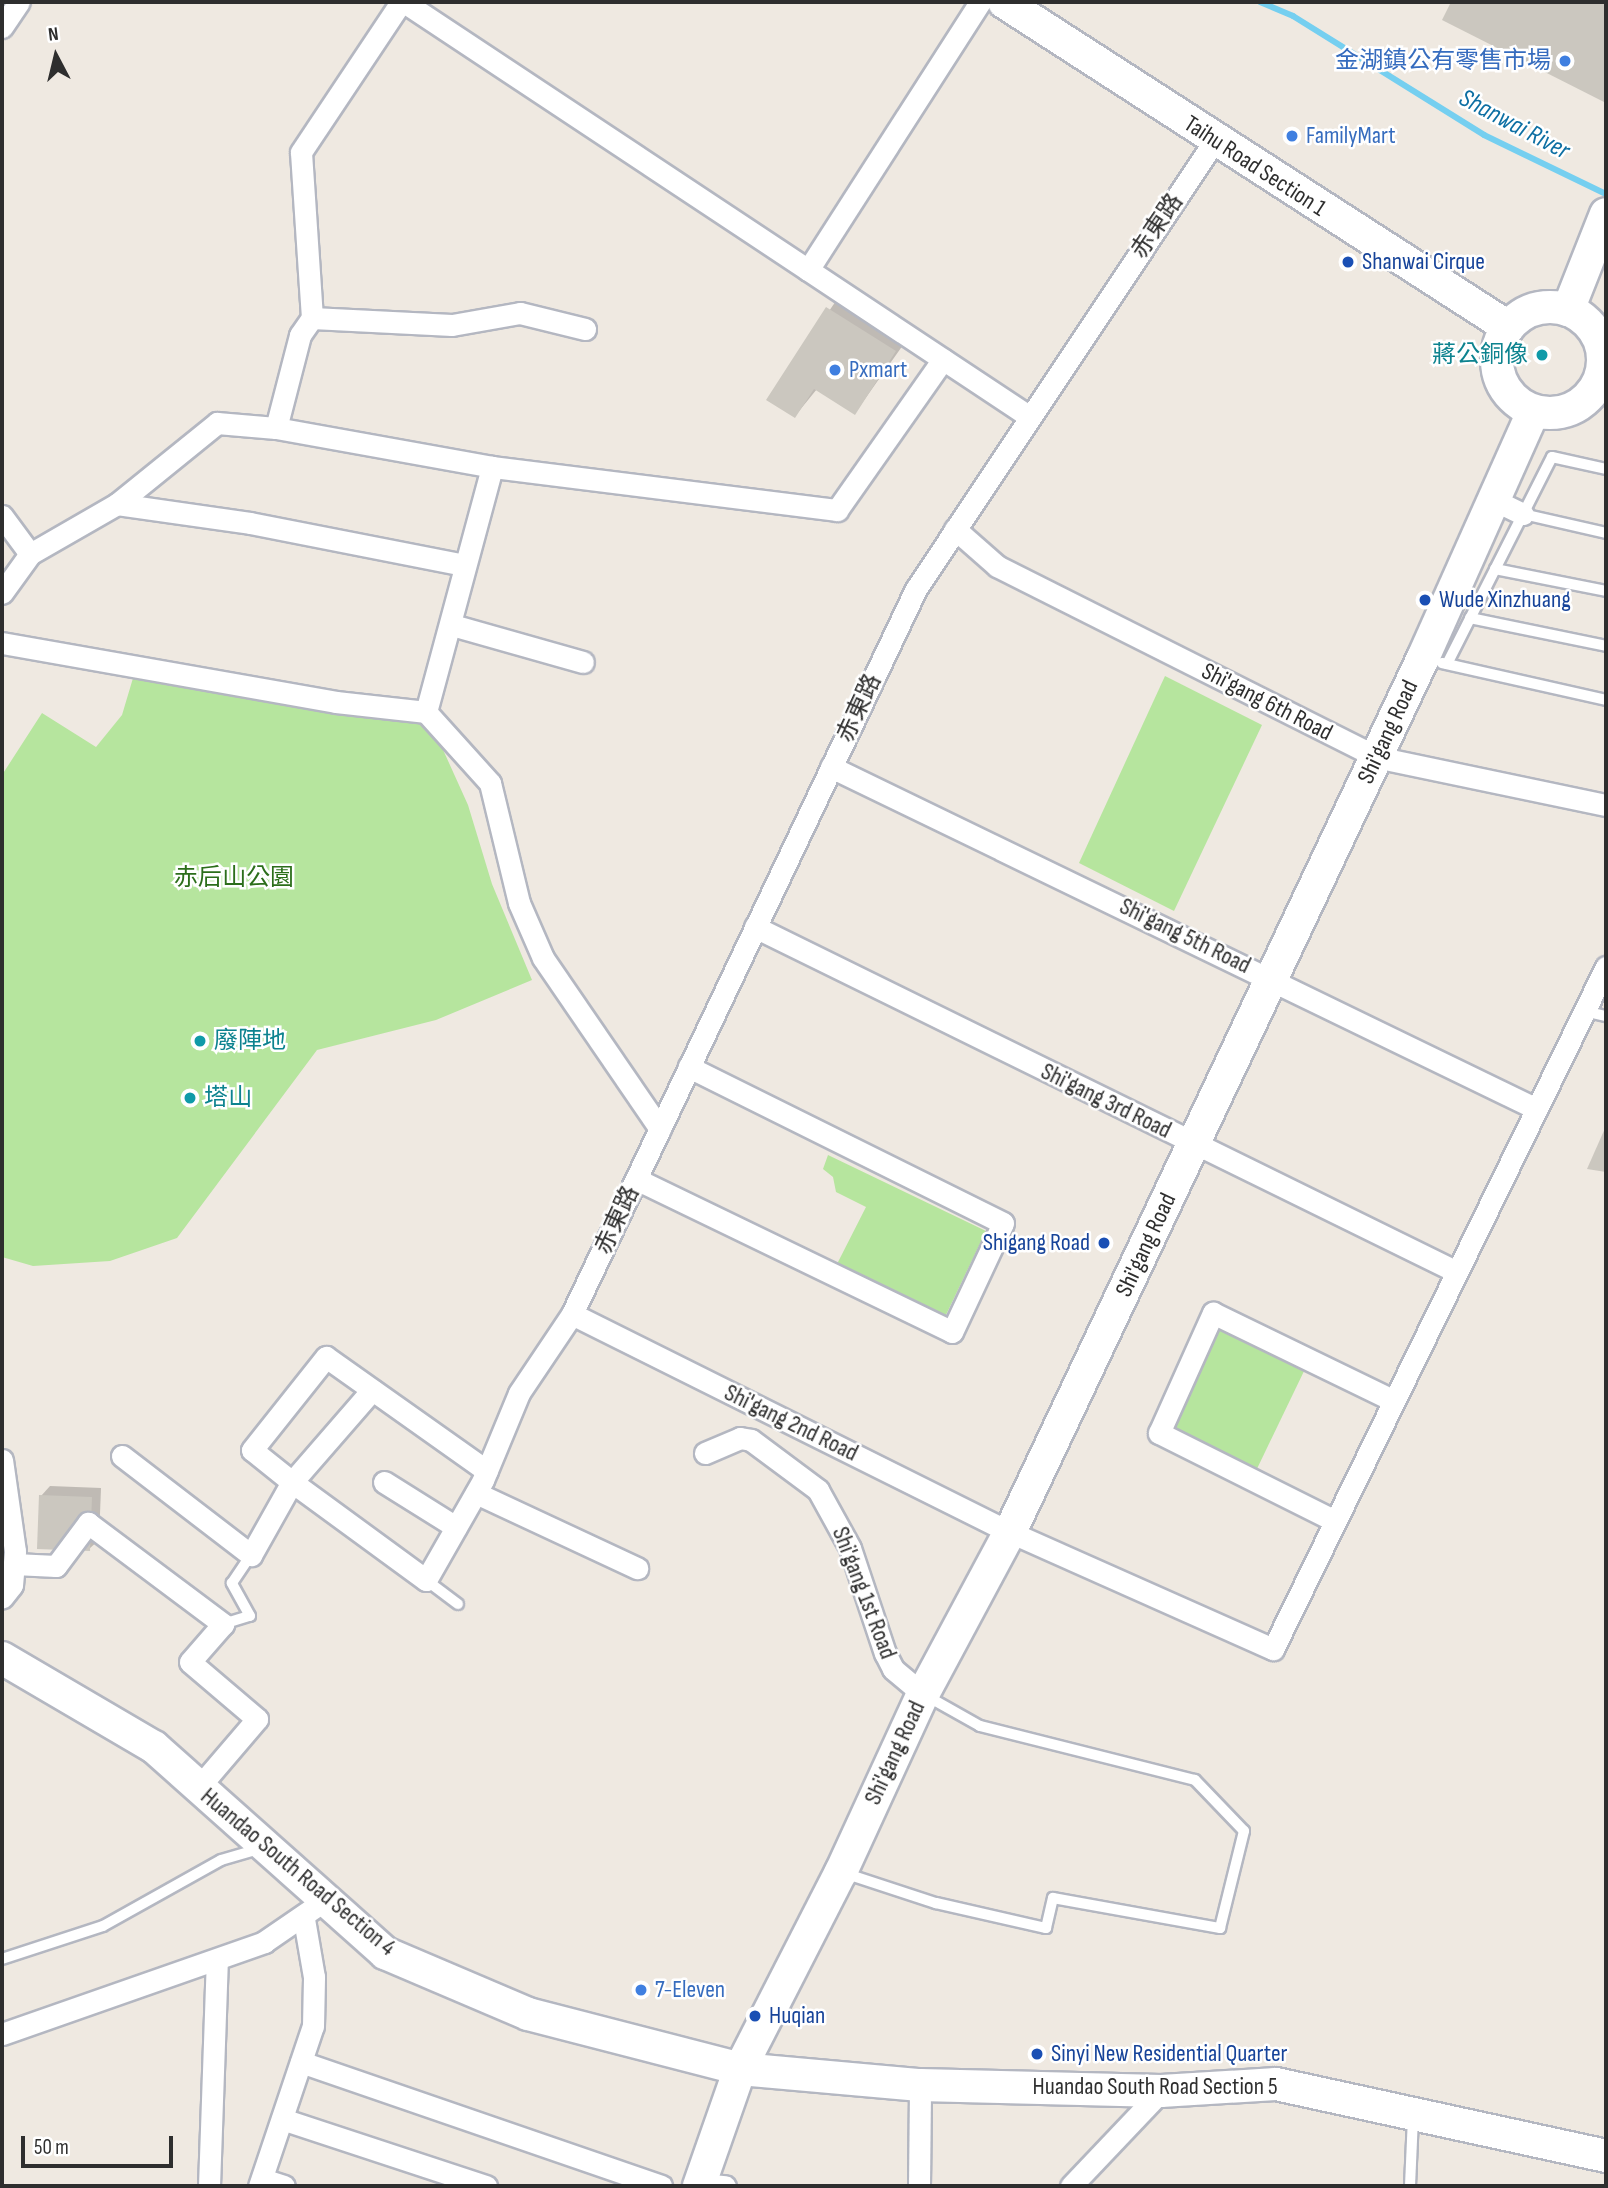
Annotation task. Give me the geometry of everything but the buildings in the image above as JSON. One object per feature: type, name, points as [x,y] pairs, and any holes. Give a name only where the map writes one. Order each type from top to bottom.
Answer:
[{"type":"street","points":[[2,27],[19,2]]},
{"type":"street","points":[[276,428],[300,335],[312,318],[301,152],[402,2],[1030,417]]},
{"type":"street","points":[[808,270],[980,2]]},
{"type":"street","name":"Taihu Road Section 1","points":[[1004,2],[1508,327]]},
{"type":"street","name":"赤東路","points":[[426,1580],[487,1471],[519,1393],[572,1314],[916,589],[1215,140]]},
{"type":"street","points":[[1568,310],[1602,225]]},
{"type":"street","points":[[1535,309],[1568,310],[1582,317],[1597,335],[1604,358],[1604,374],[1595,390],[1576,407],[1551,414],[1533,411],[1512,398],[1499,376],[1498,351],[1508,327],[1535,309]]},
{"type":"street","points":[[312,318],[452,325],[520,313],[585,329]]},
{"type":"street","points":[[2,593],[30,554],[117,504],[217,423],[276,428],[492,467],[837,510],[943,359]]},
{"type":"street","name":"Shi'gang Road","points":[[740,2069],[841,1872],[923,1693],[1010,1532],[1376,757],[1435,661],[1494,500],[1533,411]]},
{"type":"street","points":[[426,712],[452,625],[465,565],[492,467]]},
{"type":"street","points":[[1494,500],[1523,514]]},
{"type":"street","points":[[117,504],[250,523],[465,565]]},
{"type":"street","points":[[2,516],[30,554]]},
{"type":"street","name":"Shi'gang 6th Road","points":[[955,530],[997,566],[1376,757],[1606,805]]},
{"type":"street","points":[[452,625],[583,662]]},
{"type":"street","points":[[2,643],[336,702],[426,712],[490,783],[519,903],[543,958],[660,1129]]},
{"type":"street","name":"Shi'gang 5th Road","points":[[831,767],[1272,978],[1537,1109]]},
{"type":"street","name":"Shi'gang 3rd Road","points":[[755,927],[1457,1272]]},
{"type":"street","points":[[1394,1401],[1213,1313],[1159,1433],[1335,1521],[1394,1401],[1537,1109],[1606,967]]},
{"type":"street","points":[[636,1179],[952,1332],[1003,1223],[689,1067]]},
{"type":"street","name":"Shi'gang 2nd Road","points":[[572,1314],[1010,1532],[1273,1649],[1335,1521]]},
{"type":"street","points":[[426,1580],[292,1482],[253,1450],[326,1357],[487,1471]]},
{"type":"street","points":[[122,1456],[251,1555],[292,1482],[372,1390]]},
{"type":"street","name":"Shi'gang 1st Road","points":[[705,1453],[740,1438],[751,1440],[818,1490],[850,1548],[889,1661],[923,1693]]},
{"type":"street","points":[[2,1460],[12,1505],[14,1564],[12,1585],[2,1598]]},
{"type":"street","points":[[384,1482],[456,1527]]},
{"type":"street","points":[[476,1493],[636,1568]]},
{"type":"street","points":[[14,1564],[56,1566],[88,1523],[223,1624],[190,1662],[257,1719],[199,1787]]},
{"type":"street","name":"Huandao South Road Section 4","points":[[2,1658],[154,1747],[266,1846],[315,1909],[385,1953],[528,2014],[740,2069]]},
{"type":"street","points":[[2,2034],[217,1961],[264,1942],[315,1909]]},
{"type":"street","points":[[284,2186],[260,2183],[313,2026],[315,1909]]},
{"type":"street","points":[[209,2186],[217,1961]]},
{"type":"street","points":[[301,2062],[661,2186]]},
{"type":"street","points":[[708,2186],[740,2069]]},
{"type":"street","name":"Huandao South Road Section 5","points":[[740,2069],[920,2085],[1161,2091],[1276,2084],[1606,2156]]},
{"type":"street","points":[[919,2186],[920,2085]]},
{"type":"street","points":[[1071,2186],[1161,2091]]},
{"type":"street","points":[[282,2119],[486,2186]]},
{"type":"lane","points":[[1606,469],[1552,457],[1471,618],[1435,661],[1606,700]]},
{"type":"lane","points":[[1523,514],[1606,533]]},
{"type":"lane","points":[[1495,569],[1606,591]]},
{"type":"lane","points":[[1471,618],[1606,646]]},
{"type":"lane","points":[[1584,1012],[1606,1016]]},
{"type":"lane","points":[[223,1624],[250,1616],[232,1583],[251,1555]]},
{"type":"lane","points":[[426,1580],[458,1604]]},
{"type":"lane","points":[[841,1872],[936,1903],[1046,1928],[1053,1898],[1220,1928],[1244,1831],[1195,1780],[980,1726],[923,1693]]},
{"type":"lane","points":[[2,1959],[103,1926],[220,1860],[266,1846]]},
{"type":"lane","points":[[1410,2186],[1413,2113]]},
{"type":"green space","name":"赤后山公園","points":[[136,668],[426,712],[468,805],[492,884],[532,980],[436,1020],[317,1050],[177,1238],[110,1261],[33,1266],[2,1257],[2,775],[42,713],[96,747],[122,715]]},
{"type":"green space","points":[[1165,676],[1262,725],[1174,911],[1079,863]]},
{"type":"green space","points":[[828,1155],[986,1231],[945,1317],[837,1264],[866,1207],[836,1192],[833,1177],[823,1169]]},
{"type":"green space","points":[[1217,1324],[1306,1367],[1254,1475],[1166,1430]]},
{"type":"waterway","name":"Shanwai River","points":[[1260,2],[1293,16],[1484,135],[1606,194]]},
{"type":"place","name":"金湖鎮公有零售市場","points":[[1565,61]]},
{"type":"place","name":"FamilyMart","points":[[1292,136]]},
{"type":"place","name":"Shanwai Cirque","points":[[1348,262]]},
{"type":"place","name":"蔣公銅像","points":[[1542,355]]},
{"type":"place","name":"Pxmart","points":[[835,370]]},
{"type":"place","name":"Wude Xinzhuang","points":[[1425,600]]},
{"type":"place","name":"廢陣地","points":[[200,1041]]},
{"type":"place","name":"塔山","points":[[190,1098]]},
{"type":"place","name":"Shigang Road","points":[[1104,1243]]},
{"type":"place","name":"7-Eleven","points":[[641,1990]]},
{"type":"place","name":"Huqian","points":[[755,2016]]},
{"type":"place","name":"Sinyi New Residential Quarter","points":[[1037,2054]]}]
